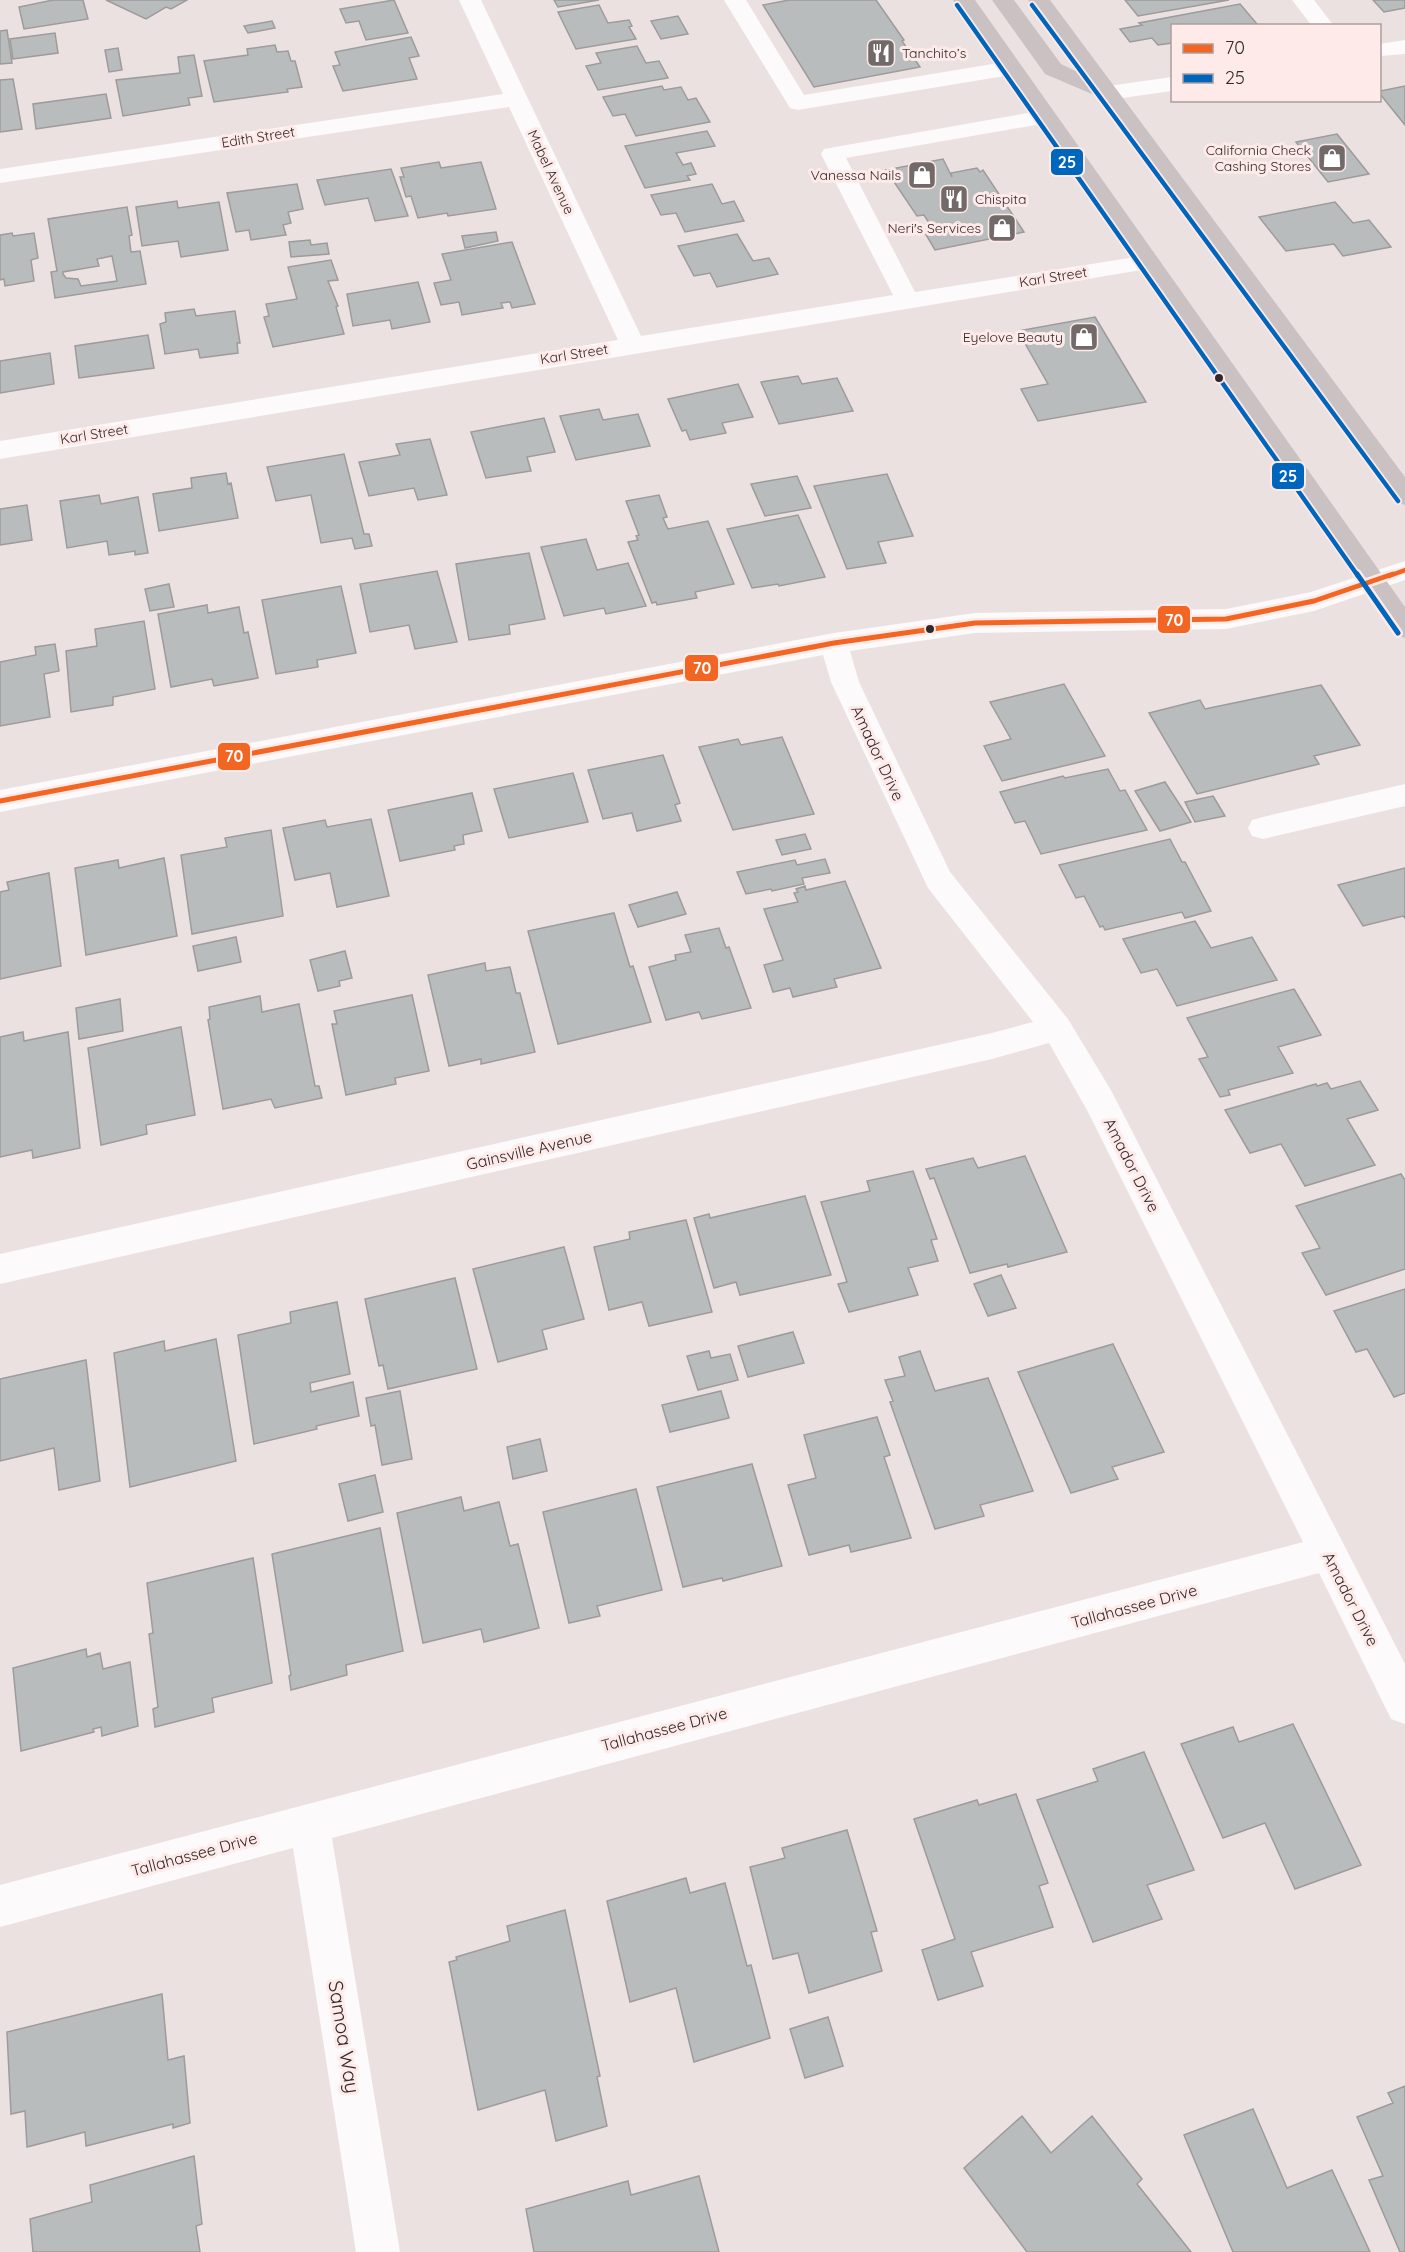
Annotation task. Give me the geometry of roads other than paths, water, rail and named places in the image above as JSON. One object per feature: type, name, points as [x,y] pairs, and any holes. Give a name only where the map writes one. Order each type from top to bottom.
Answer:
[{"type":"main road","points":[[964,0],[1405,628]]},
{"type":"main road","points":[[1003,0],[1053,69],[1108,93]]},
{"type":"main road","points":[[1038,0],[1405,496]]},
{"type":"street","name":"Mabel Avenue","points":[[470,0],[633,345]]},
{"type":"street","points":[[735,0],[798,103],[1011,68]]},
{"type":"street","points":[[1303,0],[1322,24]]},
{"type":"street","points":[[1381,50],[1405,47]]},
{"type":"street","points":[[1108,93],[1171,84]]},
{"type":"street","name":"Edith Street","points":[[0,176],[516,99]]},
{"type":"street","points":[[908,301],[832,154],[1045,117]]},
{"type":"street","name":"Karl Street","points":[[0,450],[1148,262]]},
{"type":"street","points":[[0,801],[834,643],[975,623],[1226,619],[1314,601],[1405,570]]},
{"type":"street","name":"Amador Drive","points":[[834,643],[845,682],[939,880],[1057,1028],[1100,1102],[1405,1705]]},
{"type":"street","points":[[1263,828],[1405,795]]},
{"type":"street","name":"Gainsville Avenue","points":[[0,1269],[980,1049],[1057,1028]]},
{"type":"street","name":"Tallahassee Drive","points":[[0,1906],[1328,1553]]},
{"type":"street","name":"Samoa Way","points":[[309,1823],[378,2252]]},
{"type":"place","name":"Tanchito’s","points":[[881,53]]},
{"type":"place","name":"California Check Cashing Stores","points":[[1332,158]]},
{"type":"place","name":"Vanessa Nails","points":[[922,175]]},
{"type":"place","name":"Chispita","points":[[954,199]]},
{"type":"place","name":"Neri's Services","points":[[1002,228]]},
{"type":"place","name":"Eyelove Beauty","points":[[1084,337]]}]
